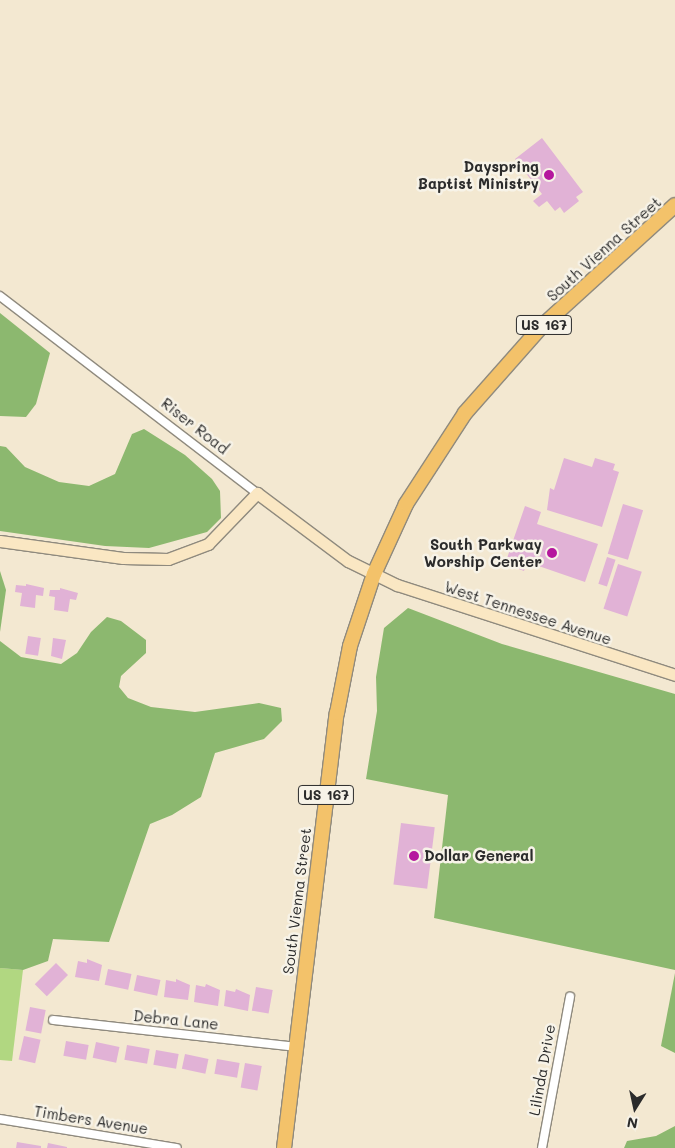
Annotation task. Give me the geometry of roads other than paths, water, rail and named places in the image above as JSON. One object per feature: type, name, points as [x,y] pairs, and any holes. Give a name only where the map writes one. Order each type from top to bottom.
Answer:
[{"type":"highway","name":"South Vienna Street","points":[[284,1148],[336,713],[350,646],[374,574],[406,504],[470,406],[541,327],[675,206]]},
{"type":"main road","name":"Riser Road","points":[[257,493],[348,561],[374,574]]},
{"type":"main road","points":[[0,541],[123,558],[168,559],[208,544],[257,493]]},
{"type":"main road","name":"West Tennessee Avenue","points":[[374,574],[484,615],[675,675]]},
{"type":"street","name":"Riser Road","points":[[0,296],[257,493]]},
{"type":"street","name":"Lilinda Drive","points":[[542,1148],[570,998]]},
{"type":"street","name":"Debra Lane","points":[[53,1020],[296,1047]]},
{"type":"street","name":"Timbers Avenue","points":[[0,1119],[177,1148]]},
{"type":"place","name":"Dayspring Baptist Ministry","points":[[549,175]]},
{"type":"place","name":"South Parkway Worship Center","points":[[552,553]]},
{"type":"place","name":"Dollar General","points":[[414,856]]}]
